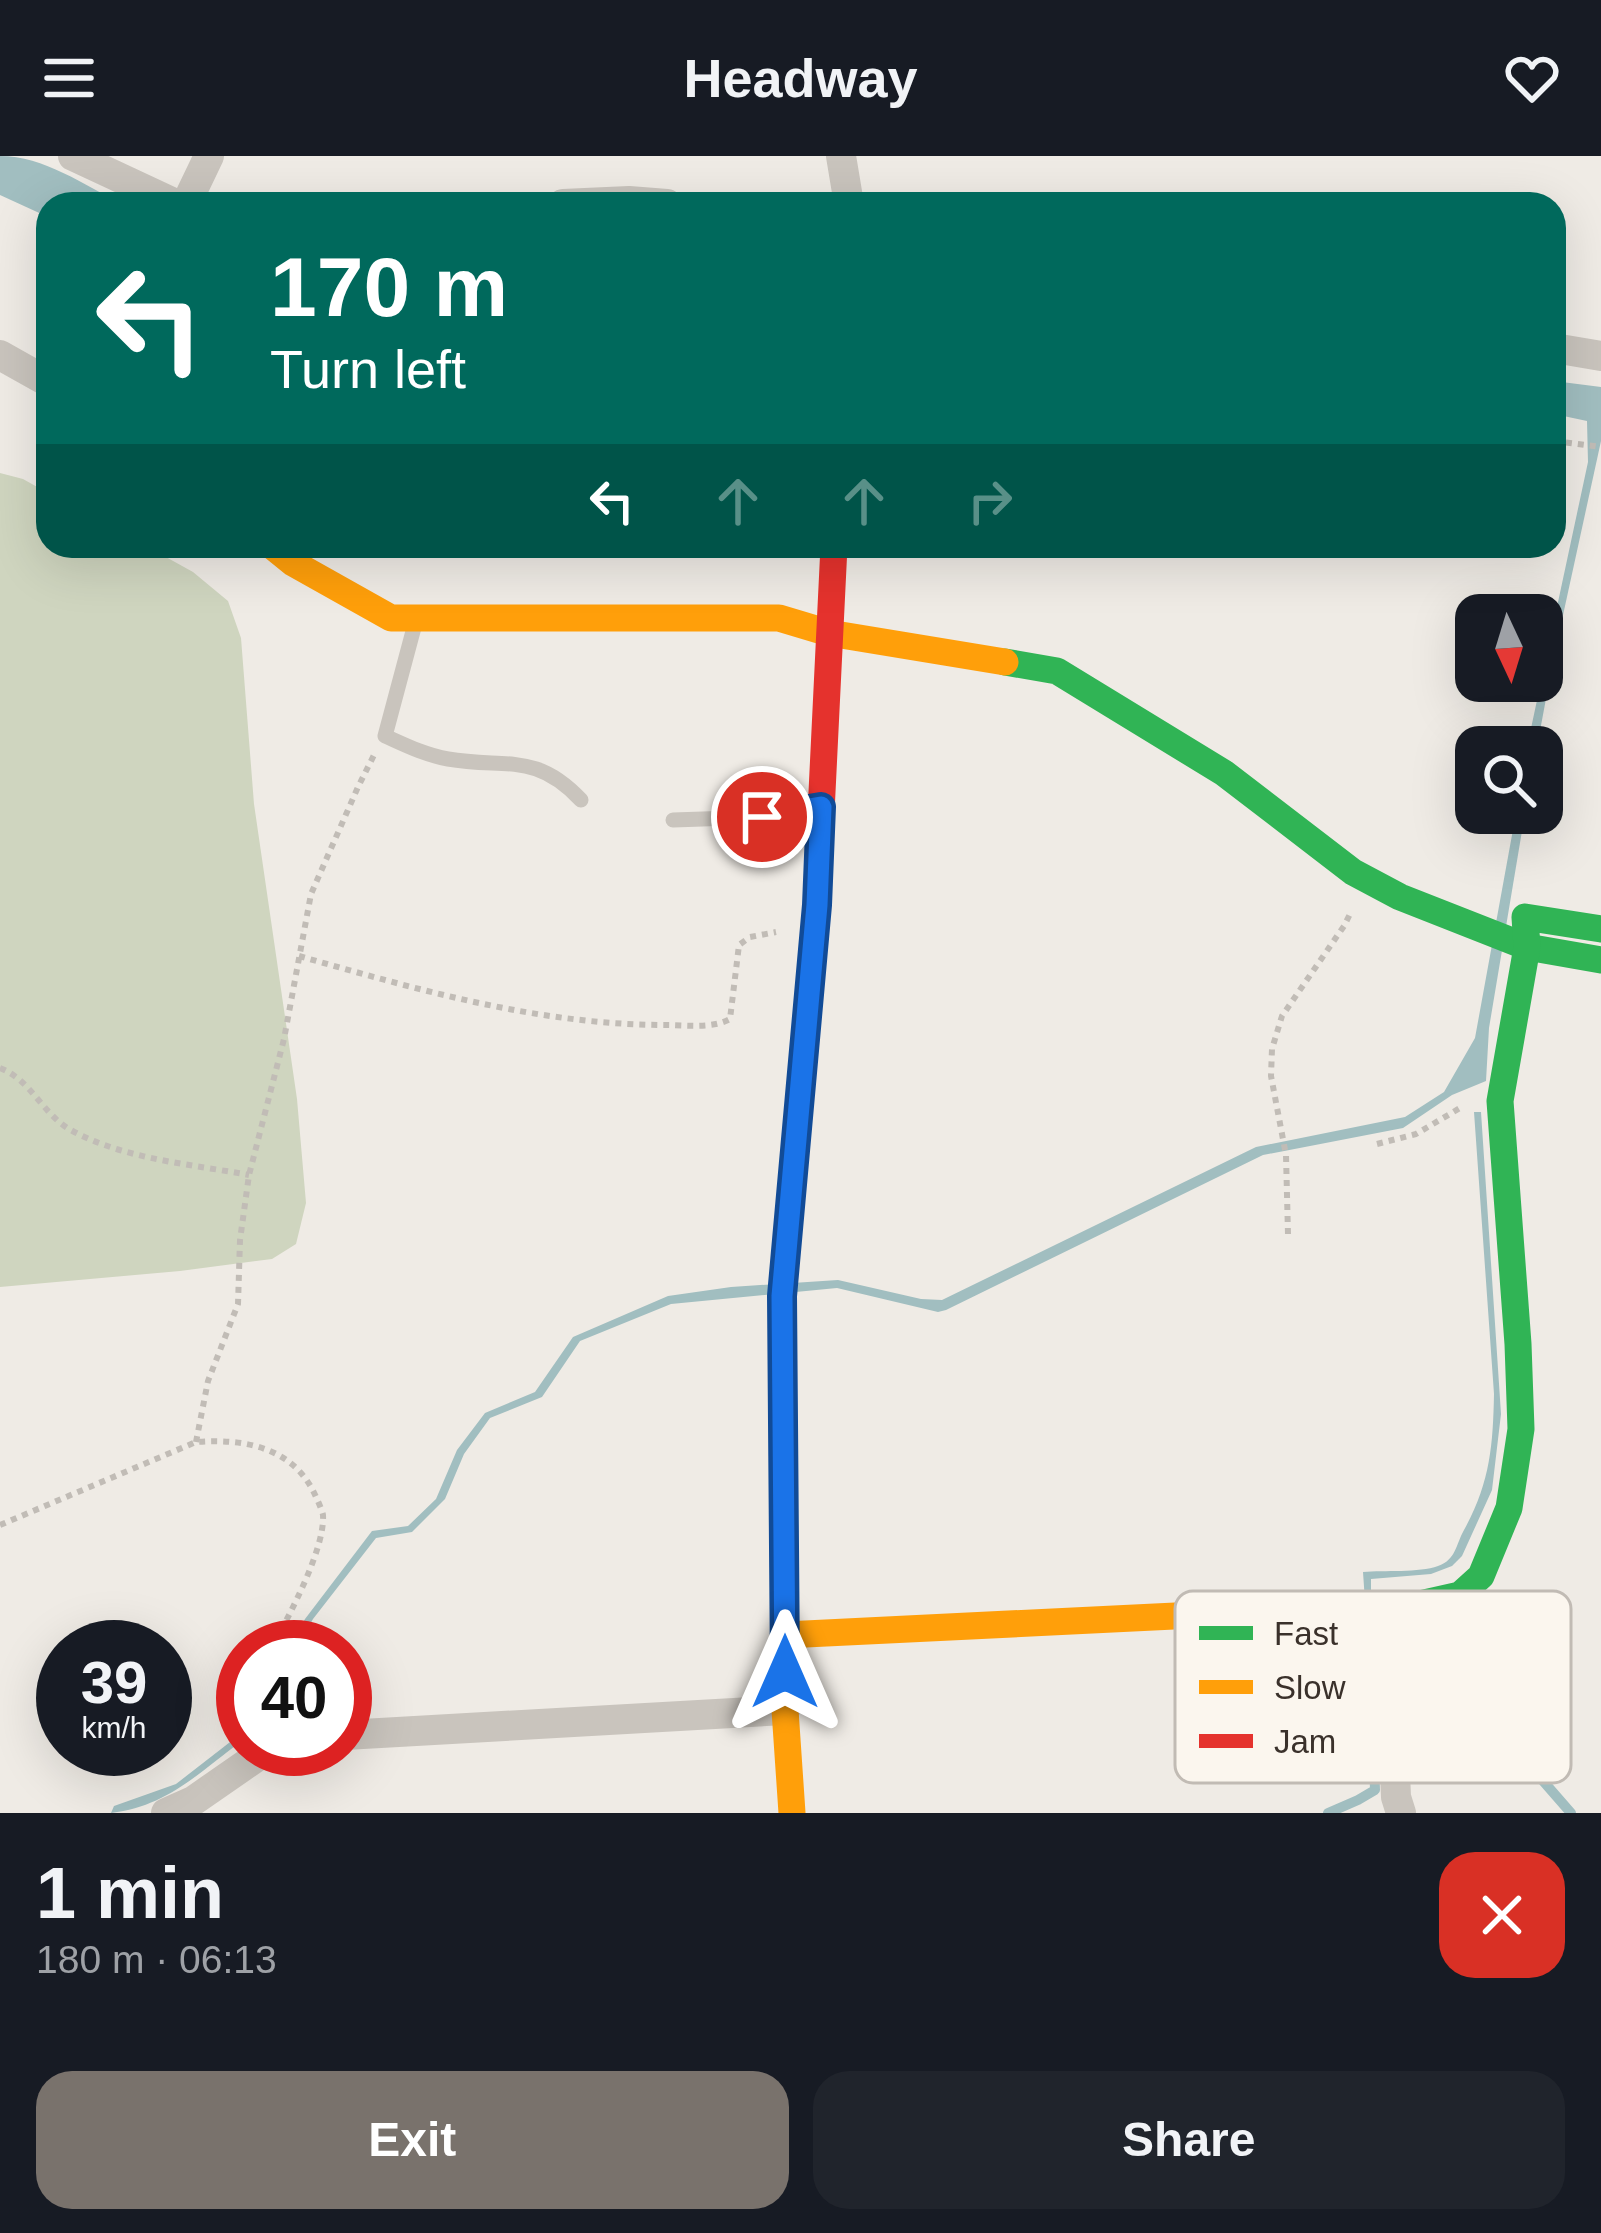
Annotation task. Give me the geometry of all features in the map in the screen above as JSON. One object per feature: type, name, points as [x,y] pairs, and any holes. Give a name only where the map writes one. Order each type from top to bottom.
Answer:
[{"type":"street","points":[[74,156],[150,192]]},
{"type":"street","points":[[192,192],[209,156]]},
{"type":"street","points":[[842,156],[847,192]]},
{"type":"street","points":[[1566,350],[1601,356]]},
{"type":"street","points":[[0,355],[36,375]]},
{"type":"street","points":[[287,558],[391,618],[779,618],[830,632],[1057,671],[1224,773],[1361,876],[1400,897],[1510,941],[1601,960]]},
{"type":"street","points":[[792,1813],[785,1710],[783,1288],[815,924],[833,558]]},
{"type":"street","points":[[1464,1591],[1481,1576],[1509,1508],[1521,1429],[1500,1101],[1510,941],[1526,917],[1601,928]]},
{"type":"street","points":[[785,1635],[1175,1617]]},
{"type":"street","points":[[372,1733],[785,1710]]},
{"type":"street","points":[[166,1813],[229,1776]]},
{"type":"street","points":[[1395,1783],[1401,1813]]},
{"type":"lane","points":[[416,618],[385,736],[448,759],[501,761],[542,769],[565,782],[581,800]]},
{"type":"lane","points":[[673,820],[762,817],[821,807]]},
{"type":"path","points":[[1566,443],[1601,447]]},
{"type":"path","points":[[196,1442],[208,1381],[238,1304],[250,1175],[284,1039],[311,894],[385,736]]},
{"type":"path","points":[[1288,1234],[1286,1155],[1270,1076],[1271,1048],[1282,1016],[1344,926],[1361,876]]},
{"type":"path","points":[[299,956],[496,1008],[623,1025],[722,1024],[733,1012],[739,944],[815,924]]},
{"type":"path","points":[[0,1068],[24,1081],[63,1126],[90,1139],[149,1156],[250,1175]]},
{"type":"path","points":[[1377,1144],[1416,1134],[1466,1105],[1500,1101]]},
{"type":"path","points":[[0,1526],[196,1442],[230,1439],[260,1446],[289,1460],[309,1481],[323,1512],[318,1544],[287,1620]]},
{"type":"green space","points":[[0,473],[36,486],[36,558],[168,558],[228,601],[241,638],[254,804],[297,1099],[306,1203],[296,1244],[272,1259],[0,1287]]},
{"type":"water","points":[[0,156],[48,166],[100,192],[36,192],[36,212],[0,195]]},
{"type":"water","points":[[1566,383],[1601,387],[1601,441],[1563,615],[1560,594],[1588,462],[1587,421],[1566,417]]},
{"type":"water","points":[[1537,702],[1545,702],[1541,726],[1531,726]]},
{"type":"water","points":[[1512,834],[1521,834],[1489,1028],[1486,1081],[1452,1095],[1403,1128],[1263,1155],[946,1310],[837,1288],[671,1304],[580,1341],[542,1397],[490,1418],[464,1454],[445,1499],[412,1532],[376,1538],[312,1620],[304,1620],[372,1531],[408,1526],[436,1499],[457,1450],[485,1413],[535,1392],[573,1337],[668,1296],[731,1287],[838,1280],[942,1300],[1256,1147],[1405,1117],[1444,1092],[1475,1038]]},
{"type":"water","points":[[1474,1112],[1481,1112],[1501,1414],[1492,1490],[1462,1556],[1452,1566],[1431,1574],[1371,1579],[1371,1591],[1364,1591],[1363,1572],[1421,1570],[1449,1560],[1455,1551],[1480,1496],[1488,1464],[1494,1394]]},
{"type":"water","points":[[216,1753],[216,1760],[166,1796],[111,1813],[114,1806],[176,1784]]},
{"type":"waterway","points":[[1328,1813],[1375,1790],[1375,1783]]},
{"type":"waterway","points":[[1545,1783],[1571,1813]]},
{"type":"traffic: fast","points":[[1005,662],[1057,671],[1224,773],[1353,872],[1400,897],[1527,947],[1601,960]]},
{"type":"traffic: fast","points":[[1464,1591],[1481,1576],[1509,1508],[1521,1429],[1500,1101],[1527,947],[1525,917],[1601,929]]},
{"type":"traffic: slow","points":[[287,558],[391,618],[779,618],[829,633],[1005,662]]},
{"type":"traffic: slow","points":[[792,1813],[785,1710],[782,1296],[816,915]]},
{"type":"traffic: slow","points":[[785,1635],[1175,1616]]},
{"type":"traffic: jam","points":[[816,915],[833,558]]},
{"type":"route","points":[[762,817],[821,807],[817,905],[782,1296],[785,1672]]}]
